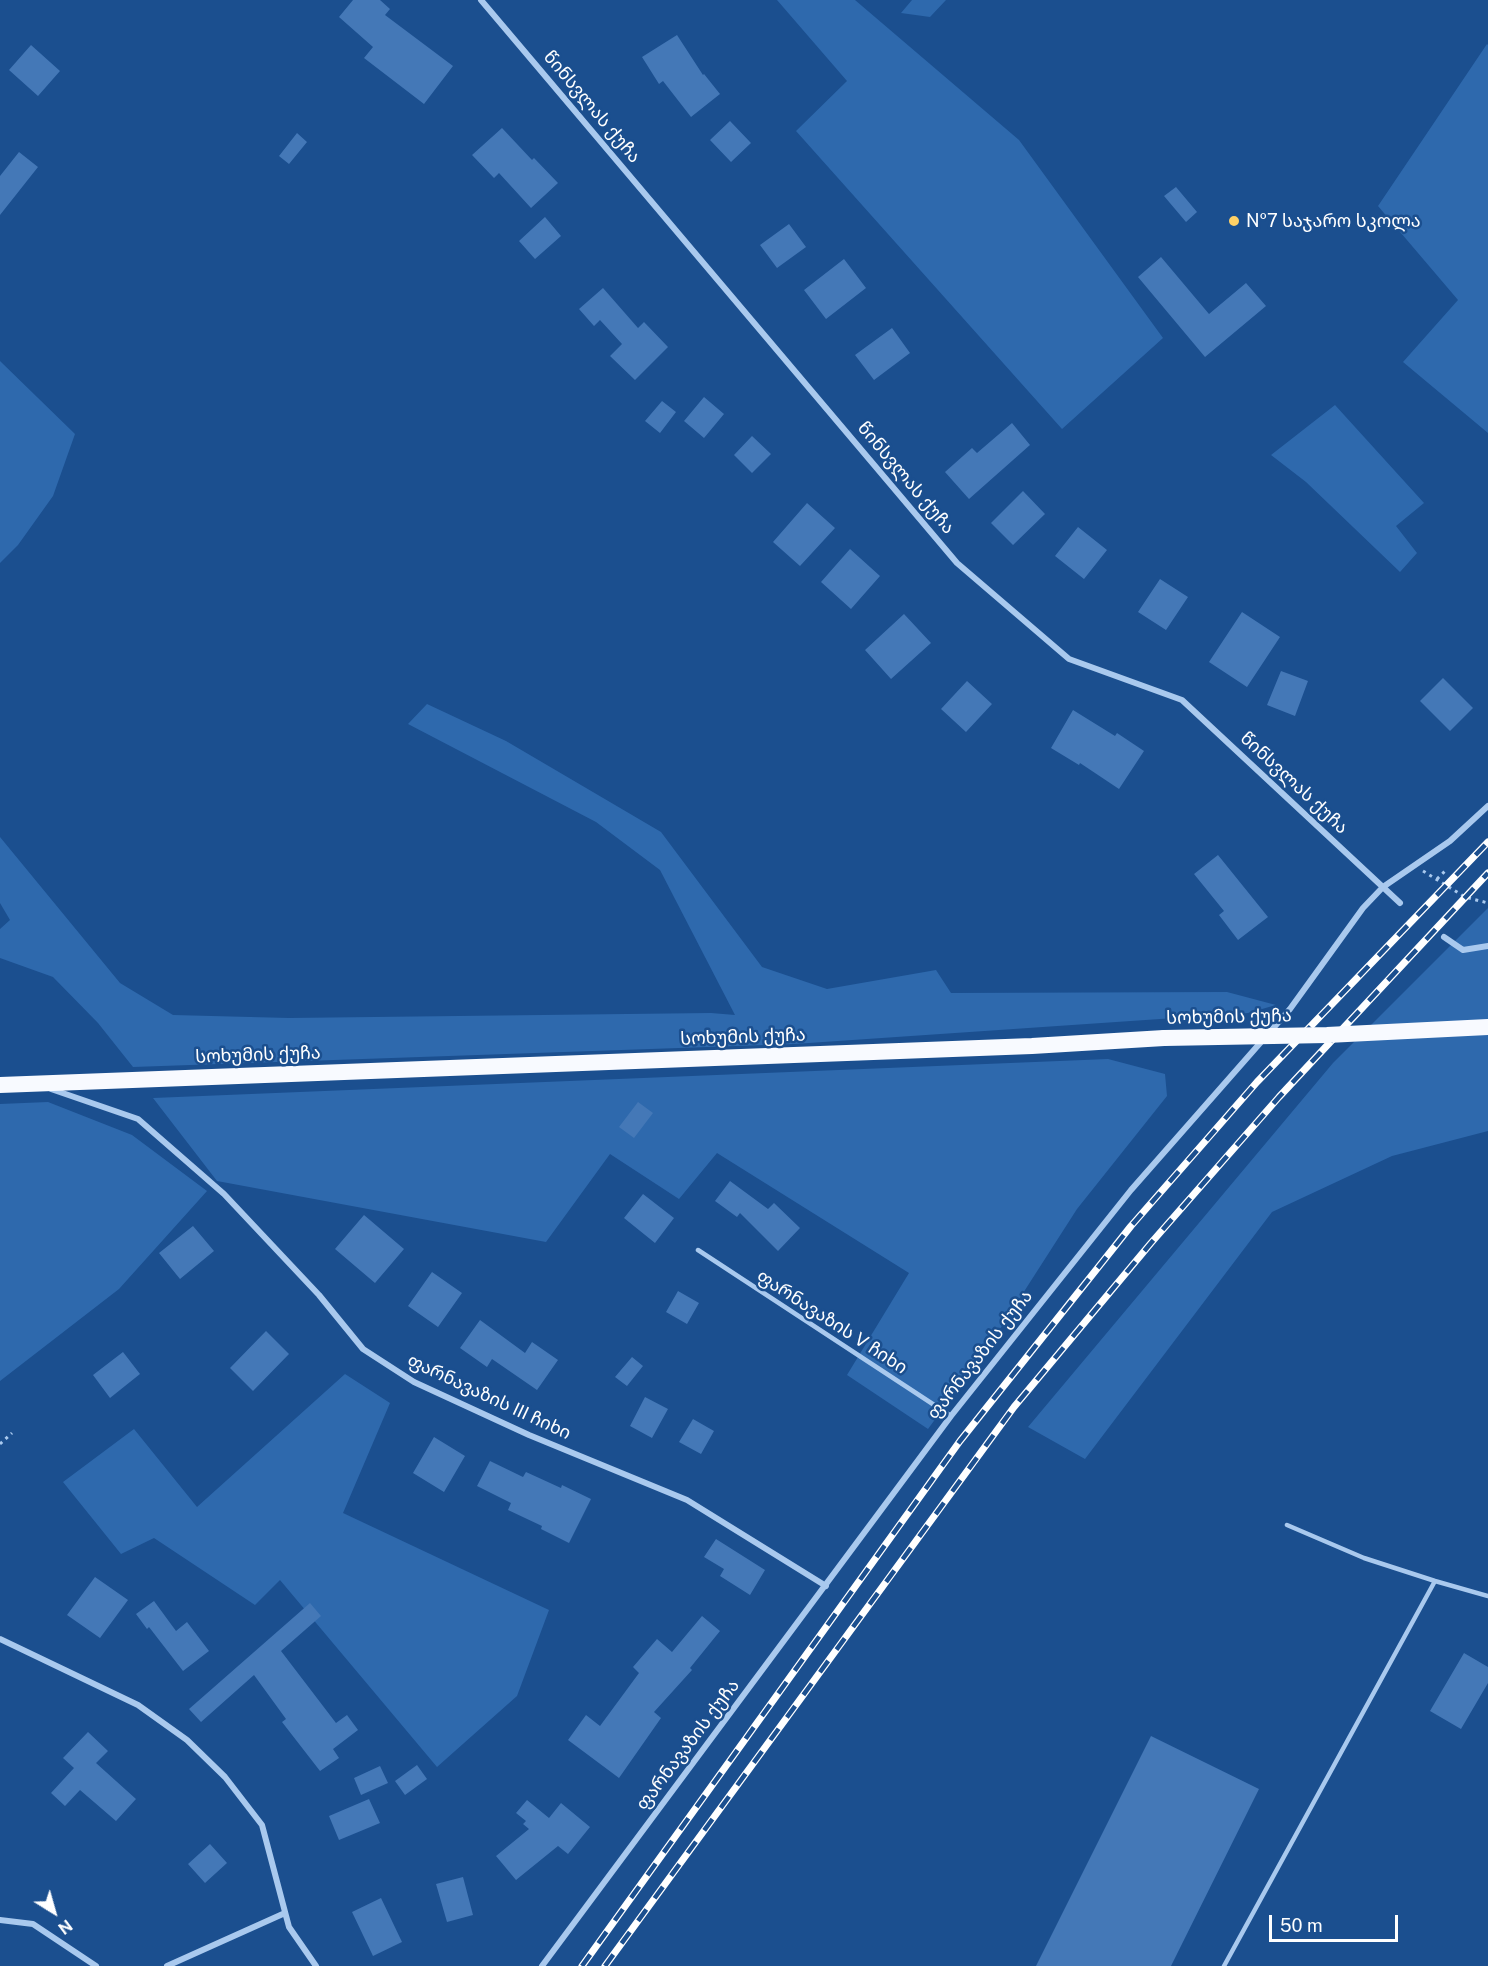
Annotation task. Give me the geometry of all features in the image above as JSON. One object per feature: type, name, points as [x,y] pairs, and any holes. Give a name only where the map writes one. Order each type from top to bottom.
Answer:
[{"type":"highway","name":"სოხუმის ქუჩა","points":[[0,1085],[1488,1027]]},
{"type":"street","name":"წინსვლას ქუჩა","points":[[481,0],[957,563],[1070,659],[1182,700],[1400,903]]},
{"type":"street","name":"ფარნავაზის ქუჩა","points":[[542,1966],[951,1416],[1131,1190],[1290,1008],[1363,908],[1383,887],[1450,841],[1488,806]]},
{"type":"street","points":[[1444,937],[1463,950],[1488,946]]},
{"type":"street","name":"ფარნავაზის III ჩიხი","points":[[36,1083],[138,1119],[224,1194],[319,1294],[363,1349],[414,1382],[530,1436],[687,1500],[826,1586]]},
{"type":"street","points":[[0,1639],[138,1705],[187,1740],[225,1777],[262,1825],[289,1927],[316,1966]]},
{"type":"street","points":[[167,1966],[285,1912]]},
{"type":"street","points":[[0,1920],[33,1924],[96,1966]]},
{"type":"lane","name":"ფარნავაზის V ჩიხი","points":[[698,1250],[951,1416]]},
{"type":"lane","points":[[1287,1525],[1364,1558],[1488,1596]]},
{"type":"lane","points":[[1224,1966],[1435,1581]]},
{"type":"path","points":[[1413,865],[1465,897],[1488,903]]},
{"type":"path","points":[[1436,880],[1446,870]]},
{"type":"path","points":[[0,1444],[12,1433]]},
{"type":"shaded area","points":[[777,0],[855,0],[1019,140],[1163,338],[1062,429],[796,131],[847,81]]},
{"type":"shaded area","points":[[912,0],[946,0],[930,17],[901,13]]},
{"type":"shaded area","points":[[1487,44],[1488,433],[1403,362],[1458,300],[1378,206]]},
{"type":"shaded area","points":[[0,361],[75,434],[53,496],[18,545],[0,563]]},
{"type":"shaded area","points":[[1335,405],[1424,503],[1396,526],[1417,553],[1400,572],[1306,482],[1271,455]]},
{"type":"shaded area","points":[[427,704],[506,741],[661,832],[762,967],[827,989],[936,970],[951,993],[1227,992],[1276,1005],[1248,1013],[794,1044],[133,1067],[98,1023],[53,977],[0,958],[0,929],[10,920],[0,903],[0,837],[120,983],[173,1015],[289,1018],[711,1013],[735,1015],[660,870],[596,822],[408,724]]},
{"type":"shaded area","points":[[1488,908],[1488,1131],[1392,1156],[1272,1212],[1085,1459],[1028,1427],[1333,1063]]},
{"type":"shaded area","points":[[1108,1059],[1165,1074],[1167,1096],[1077,1209],[991,1343],[928,1429],[847,1375],[909,1273],[717,1153],[679,1199],[610,1154],[546,1242],[217,1181],[153,1098]]},
{"type":"shaded area","points":[[48,1102],[132,1135],[207,1191],[119,1289],[0,1381],[0,1104]]},
{"type":"shaded area","points":[[345,1374],[390,1403],[343,1513],[549,1610],[517,1696],[437,1767],[280,1580],[255,1605],[154,1538],[121,1554],[63,1482],[134,1429],[197,1507]]},
{"type":"building","points":[[353,0],[380,0],[390,9],[385,15],[453,66],[424,104],[364,58],[373,47],[339,17]]},
{"type":"building","points":[[677,35],[703,75],[720,94],[691,117],[663,81],[659,84],[642,57]]},
{"type":"building","points":[[31,45],[60,71],[38,96],[9,70]]},
{"type":"building","points":[[730,121],[751,143],[731,162],[710,140]]},
{"type":"building","points":[[502,128],[532,160],[534,158],[558,183],[531,208],[499,173],[494,178],[472,155]]},
{"type":"building","points":[[297,133],[307,142],[289,164],[279,156]]},
{"type":"building","points":[[19,152],[38,167],[0,215],[0,176]]},
{"type":"building","points":[[1176,187],[1197,212],[1186,222],[1164,196]]},
{"type":"building","points":[[545,217],[561,236],[535,259],[519,241]]},
{"type":"building","points":[[789,224],[806,247],[777,268],[760,245]]},
{"type":"building","points":[[1161,257],[1209,314],[1246,283],[1266,306],[1205,357],[1138,277]]},
{"type":"building","points":[[844,259],[866,288],[826,319],[804,290]]},
{"type":"building","points":[[603,288],[638,328],[644,322],[668,347],[635,380],[610,356],[622,344],[600,320],[594,326],[579,309]]},
{"type":"building","points":[[892,328],[910,353],[874,380],[855,355]]},
{"type":"building","points":[[704,397],[724,414],[704,438],[684,421]]},
{"type":"building","points":[[662,401],[676,412],[660,433],[645,421]]},
{"type":"building","points":[[1012,423],[1030,445],[969,499],[945,472],[972,448],[977,453]]},
{"type":"building","points":[[752,436],[771,454],[752,473],[734,455]]},
{"type":"building","points":[[1023,491],[1045,514],[1013,545],[991,523]]},
{"type":"building","points":[[807,503],[835,528],[800,566],[773,542]]},
{"type":"building","points":[[1078,527],[1107,550],[1084,579],[1055,556]]},
{"type":"building","points":[[850,549],[880,576],[851,609],[821,582]]},
{"type":"building","points":[[1160,579],[1188,597],[1166,630],[1138,612]]},
{"type":"building","points":[[1242,612],[1280,637],[1247,687],[1209,662]]},
{"type":"building","points":[[904,614],[931,643],[891,679],[865,650]]},
{"type":"building","points":[[1281,671],[1308,681],[1295,716],[1267,705]]},
{"type":"building","points":[[1443,678],[1473,708],[1450,731],[1420,701]]},
{"type":"building","points":[[967,681],[992,704],[966,732],[941,709]]},
{"type":"building","points":[[1073,710],[1115,736],[1117,733],[1144,751],[1119,789],[1080,763],[1079,765],[1051,748]]},
{"type":"building","points":[[1218,855],[1268,917],[1238,940],[1219,915],[1224,911],[1194,874]]},
{"type":"building","points":[[638,1102],[653,1113],[634,1138],[619,1127]]},
{"type":"building","points":[[730,1181],[768,1209],[774,1203],[800,1228],[778,1251],[740,1213],[737,1217],[715,1201]]},
{"type":"building","points":[[643,1194],[674,1218],[655,1243],[624,1218]]},
{"type":"building","points":[[364,1215],[404,1249],[375,1283],[335,1249]]},
{"type":"building","points":[[193,1226],[214,1251],[180,1279],[159,1253]]},
{"type":"building","points":[[432,1272],[462,1293],[438,1327],[408,1306]]},
{"type":"building","points":[[678,1291],[699,1303],[687,1324],[666,1312]]},
{"type":"building","points":[[480,1320],[525,1353],[532,1342],[558,1360],[537,1390],[492,1359],[487,1367],[460,1348]]},
{"type":"building","points":[[266,1331],[289,1354],[253,1391],[230,1368]]},
{"type":"building","points":[[123,1352],[140,1374],[110,1398],[93,1375]]},
{"type":"building","points":[[632,1357],[643,1366],[627,1386],[615,1377]]},
{"type":"building","points":[[645,1397],[668,1409],[652,1438],[630,1426]]},
{"type":"building","points":[[693,1419],[714,1431],[701,1454],[679,1442]]},
{"type":"building","points":[[434,1437],[465,1456],[444,1492],[413,1473]]},
{"type":"building","points":[[490,1461],[523,1477],[526,1472],[561,1488],[562,1485],[591,1499],[569,1543],[541,1529],[542,1526],[508,1510],[511,1503],[477,1486]]},
{"type":"building","points":[[716,1539],[765,1570],[750,1595],[720,1576],[724,1569],[704,1557]]},
{"type":"building","points":[[95,1577],[128,1600],[100,1638],[67,1615]]},
{"type":"building","points":[[154,1601],[176,1631],[187,1622],[209,1651],[183,1671],[136,1614]]},
{"type":"building","points":[[310,1603],[321,1616],[281,1651],[336,1723],[347,1715],[358,1730],[333,1749],[339,1758],[320,1771],[282,1722],[286,1719],[254,1675],[201,1722],[189,1709]]},
{"type":"building","points":[[702,1616],[720,1631],[690,1668],[692,1670],[654,1712],[661,1718],[619,1778],[568,1740],[586,1715],[600,1726],[639,1673],[633,1667],[657,1639],[672,1652]]},
{"type":"building","points":[[1464,1653],[1488,1667],[1488,1683],[1461,1729],[1430,1711]]},
{"type":"building","points":[[88,1732],[108,1751],[96,1763],[136,1799],[116,1821],[80,1790],[65,1806],[51,1793],[74,1768],[63,1758]]},
{"type":"building","points":[[1151,1736],[1259,1789],[1171,1966],[1036,1966]]},
{"type":"building","points":[[417,1765],[427,1779],[405,1795],[395,1781]]},
{"type":"building","points":[[380,1766],[388,1783],[361,1795],[354,1778]]},
{"type":"building","points":[[369,1799],[380,1823],[339,1840],[329,1816]]},
{"type":"building","points":[[527,1800],[549,1818],[561,1803],[590,1827],[568,1854],[558,1846],[516,1880],[496,1856],[529,1829],[523,1824],[526,1821],[516,1813]]},
{"type":"building","points":[[210,1844],[227,1863],[205,1883],[188,1864]]},
{"type":"building","points":[[463,1877],[473,1915],[447,1922],[436,1884]]},
{"type":"building","points":[[381,1898],[402,1942],[373,1956],[352,1912]]},
{"type":"railway","points":[[582,1966],[960,1441],[1131,1226],[1257,1082],[1488,842]]},
{"type":"railway","points":[[605,1966],[1014,1407],[1151,1243],[1279,1097],[1488,873]]},
{"type":"place","name":"№7 საჯარო სკოლა","points":[[1234,221]]}]
